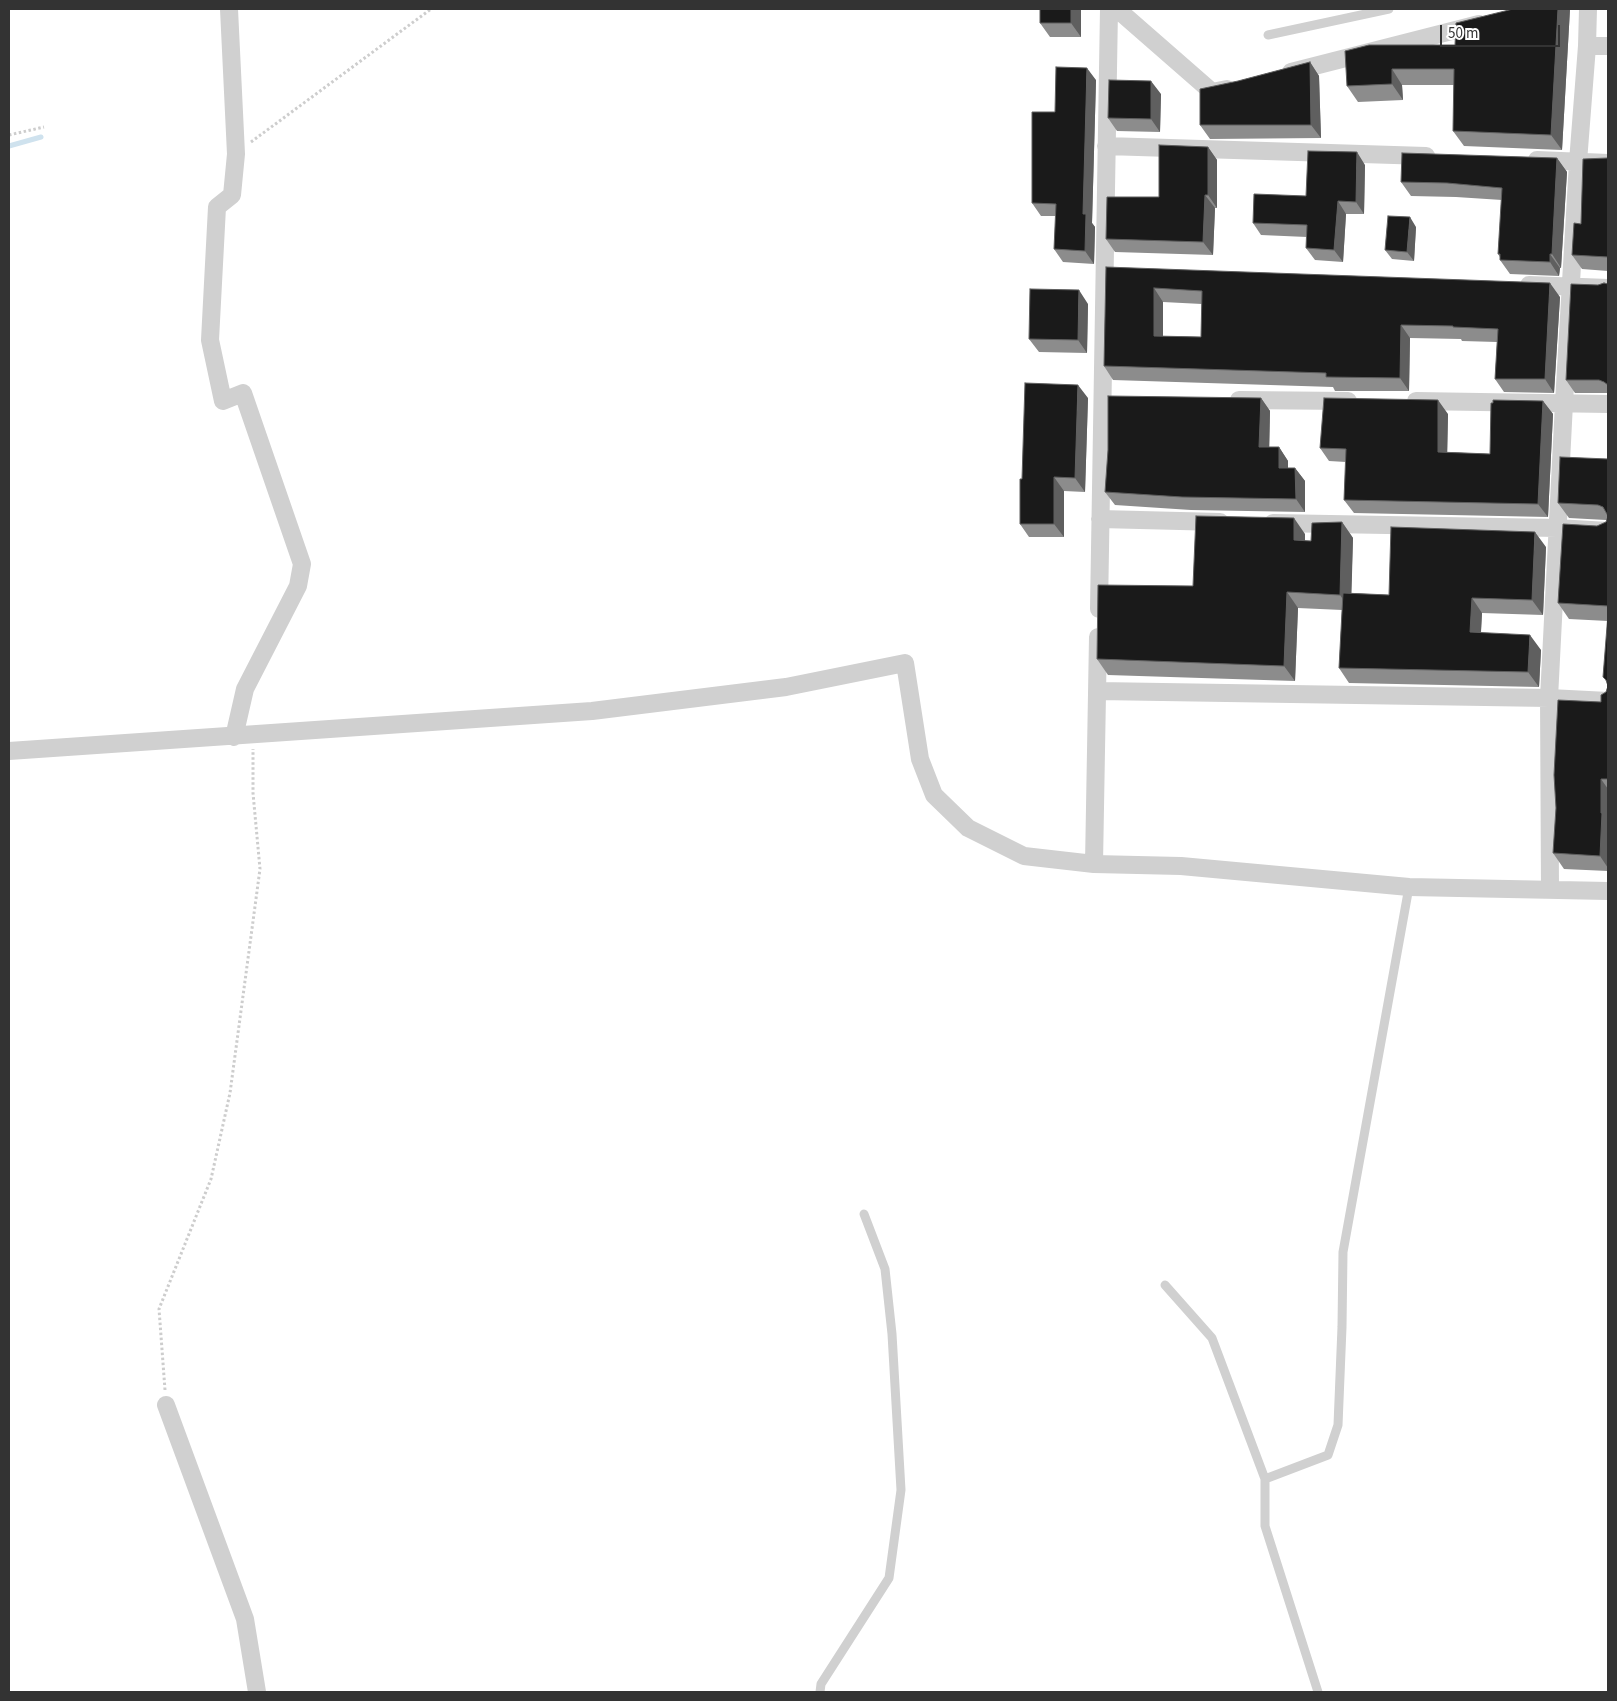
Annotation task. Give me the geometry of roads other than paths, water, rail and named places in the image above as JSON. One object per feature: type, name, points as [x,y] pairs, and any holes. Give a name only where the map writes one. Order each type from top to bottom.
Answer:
[{"type":"street","points":[[229,9],[236,154],[232,196],[217,207],[210,340],[222,401],[243,392],[302,564],[298,586],[245,689],[234,737]]},
{"type":"street","points":[[1094,864],[1108,9]]},
{"type":"street","points":[[1117,9],[1212,92],[1241,85]]},
{"type":"street","points":[[1550,889],[1549,698],[1564,403],[1588,9]]},
{"type":"street","points":[[1280,75],[1498,20]]},
{"type":"street","points":[[1587,46],[1608,46]]},
{"type":"street","points":[[1106,146],[1443,156]]},
{"type":"street","points":[[1520,159],[1608,163]]},
{"type":"street","points":[[1104,269],[1124,270]]},
{"type":"street","points":[[1512,284],[1608,288]]},
{"type":"street","points":[[1102,399],[1122,399]]},
{"type":"street","points":[[1220,400],[1368,401]]},
{"type":"street","points":[[1397,401],[1608,404]]},
{"type":"street","points":[[1100,519],[1240,522]]},
{"type":"street","points":[[1259,522],[1557,528],[1608,531]]},
{"type":"street","points":[[9,751],[253,736],[592,711],[786,687],[905,663],[920,759],[934,795],[968,828],[1024,856],[1094,864],[1181,866],[1409,887],[1608,890]]},
{"type":"street","points":[[1098,691],[1549,698],[1608,701]]},
{"type":"street","points":[[166,1405],[245,1619],[257,1692]]},
{"type":"lane","points":[[1268,35],[1389,9]]},
{"type":"lane","points":[[1265,1480],[1328,1455],[1338,1425],[1343,1252],[1409,887]]},
{"type":"lane","points":[[820,1692],[821,1684],[888,1578],[901,1490],[892,1334],[885,1269],[864,1214]]},
{"type":"lane","points":[[1165,1285],[1212,1338],[1265,1480],[1264,1526],[1318,1692]]},
{"type":"waterway","points":[[9,146],[41,137]]}]
